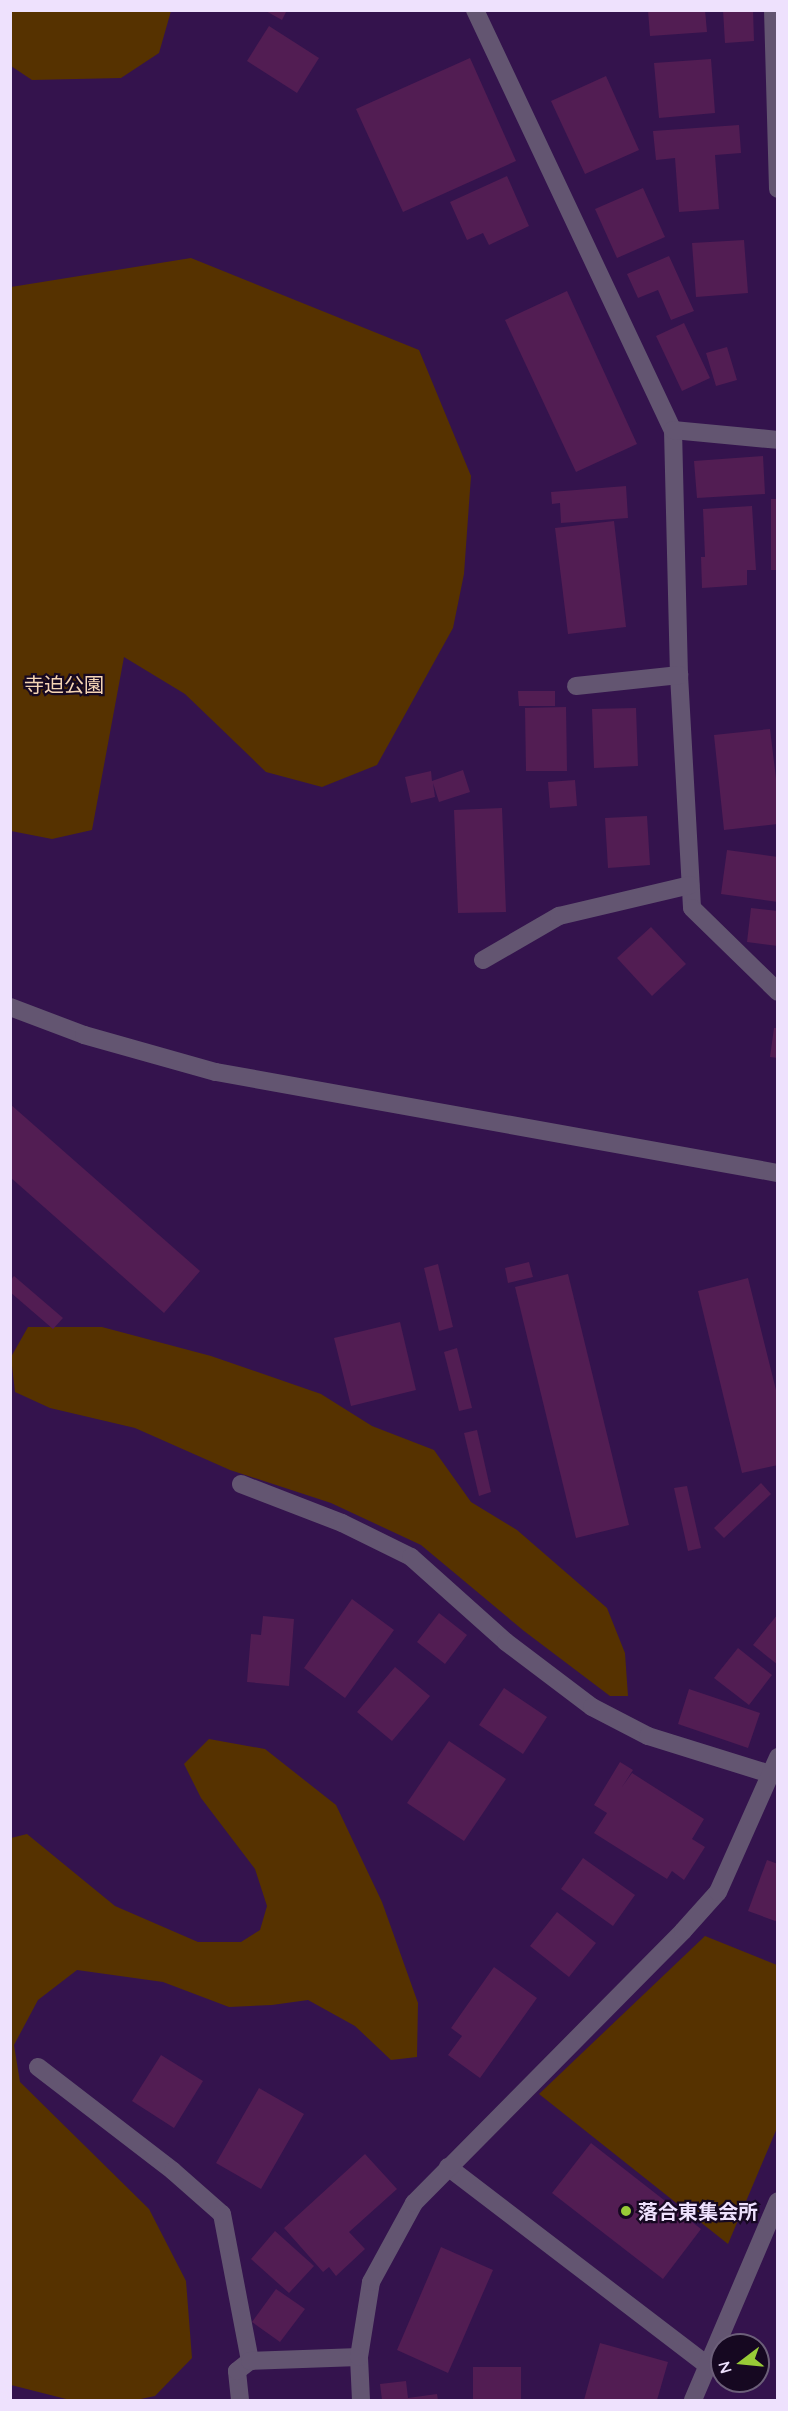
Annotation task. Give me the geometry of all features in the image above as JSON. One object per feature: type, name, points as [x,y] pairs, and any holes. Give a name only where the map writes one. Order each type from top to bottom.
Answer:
[{"type":"street","points":[[475,10],[673,430],[679,675],[692,908],[777,992]]},
{"type":"street","points":[[773,10],[777,189]]},
{"type":"street","points":[[673,430],[777,440]]},
{"type":"street","points":[[576,686],[679,675]]},
{"type":"street","points":[[483,960],[559,916],[690,885]]},
{"type":"street","points":[[10,1007],[84,1035],[216,1072],[777,1173]]},
{"type":"street","points":[[241,1484],[342,1523],[411,1557],[506,1641],[592,1707],[648,1736],[770,1774]]},
{"type":"street","points":[[361,2400],[359,2357],[371,2282],[414,2203],[447,2167],[683,1931],[718,1892],[777,1756]]},
{"type":"street","points":[[38,2067],[173,2171],[222,2214],[250,2361]]},
{"type":"street","points":[[447,2167],[707,2365]]},
{"type":"street","points":[[693,2400],[777,2201]]},
{"type":"street","points":[[240,2400],[237,2371],[250,2361],[359,2357]]},
{"type":"green space","points":[[10,11],[171,11],[159,53],[121,78],[32,80],[11,66]]},
{"type":"green space","name":"寺迫公園","points":[[191,258],[419,350],[471,476],[464,574],[453,628],[377,765],[322,787],[266,772],[185,694],[124,657],[92,830],[52,839],[11,831],[11,287]]},
{"type":"green space","points":[[28,1327],[102,1327],[211,1356],[321,1394],[372,1426],[434,1450],[471,1502],[517,1530],[607,1608],[625,1653],[628,1696],[610,1696],[524,1631],[421,1545],[331,1503],[230,1470],[135,1428],[50,1408],[15,1392],[11,1357]]},
{"type":"green space","points":[[209,1739],[265,1749],[336,1805],[382,1902],[418,2003],[417,2057],[391,2060],[355,2026],[308,2000],[272,2005],[229,2007],[163,1982],[77,1970],[38,2000],[14,2045],[20,2082],[149,2209],[186,2281],[192,2358],[155,2396],[136,2400],[70,2400],[11,2385],[11,1838],[27,1834],[115,1906],[198,1942],[241,1942],[260,1930],[267,1906],[255,1869],[201,1798],[184,1764]]},
{"type":"green space","points":[[705,1936],[777,1965],[777,2128],[728,2244],[539,2094]]},
{"type":"building","points":[[264,10],[287,10],[282,20]]},
{"type":"building","points":[[648,10],[705,10],[707,32],[650,36]]},
{"type":"building","points":[[723,10],[753,10],[754,41],[725,43]]},
{"type":"building","points":[[269,26],[319,58],[297,93],[247,61]]},
{"type":"building","points":[[470,58],[516,161],[403,212],[356,109]]},
{"type":"building","points":[[711,59],[715,113],[659,118],[654,63]]},
{"type":"building","points":[[606,76],[639,150],[585,174],[551,101]]},
{"type":"building","points":[[739,125],[741,153],[715,155],[719,209],[679,212],[675,158],[656,160],[653,131]]},
{"type":"building","points":[[507,176],[529,226],[489,245],[483,233],[467,240],[450,202]]},
{"type":"building","points":[[643,188],[665,237],[617,258],[595,209]]},
{"type":"building","points":[[744,240],[748,293],[696,297],[692,243]]},
{"type":"building","points":[[669,256],[694,311],[671,320],[658,290],[638,298],[627,274]]},
{"type":"building","points":[[567,291],[637,444],[576,472],[505,320]]},
{"type":"building","points":[[684,323],[710,378],[682,391],[656,336]]},
{"type":"building","points":[[727,347],[737,380],[716,386],[706,353]]},
{"type":"building","points":[[763,456],[765,494],[697,498],[694,461]]},
{"type":"building","points":[[626,486],[628,518],[561,523],[560,503],[552,504],[551,492]]},
{"type":"building","points":[[771,499],[778,499],[778,570],[771,570]]},
{"type":"building","points":[[752,506],[756,570],[747,570],[747,585],[702,588],[701,557],[705,557],[703,509]]},
{"type":"building","points":[[614,521],[626,627],[568,634],[555,528]]},
{"type":"building","points":[[518,691],[555,691],[555,706],[519,706]]},
{"type":"building","points":[[566,707],[567,771],[526,771],[525,708]]},
{"type":"building","points":[[636,708],[638,766],[594,768],[592,709]]},
{"type":"building","points":[[770,729],[778,795],[778,824],[724,830],[714,735]]},
{"type":"building","points":[[463,770],[470,792],[439,802],[433,783],[435,797],[411,803],[405,777],[431,771],[432,781]]},
{"type":"building","points":[[575,780],[577,806],[550,808],[548,782]]},
{"type":"building","points":[[502,808],[506,912],[458,913],[454,810]]},
{"type":"building","points":[[647,816],[650,865],[608,868],[605,818]]},
{"type":"building","points":[[727,850],[778,857],[778,902],[721,894]]},
{"type":"building","points":[[751,908],[778,911],[778,946],[747,942]]},
{"type":"building","points":[[651,927],[686,964],[652,996],[617,958]]},
{"type":"building","points":[[774,1028],[778,1028],[778,1058],[770,1057]]},
{"type":"building","points":[[10,1104],[200,1271],[164,1313],[10,1177]]},
{"type":"building","points":[[529,1262],[533,1277],[508,1283],[505,1268]]},
{"type":"building","points":[[438,1264],[453,1327],[439,1331],[424,1268]]},
{"type":"building","points":[[568,1274],[629,1525],[576,1538],[515,1287]]},
{"type":"building","points":[[14,1276],[63,1318],[53,1329],[10,1292],[10,1281]]},
{"type":"building","points":[[748,1278],[778,1398],[778,1465],[742,1473],[698,1291]]},
{"type":"building","points":[[400,1322],[416,1390],[351,1406],[334,1338]]},
{"type":"building","points":[[457,1348],[472,1408],[459,1411],[444,1352]]},
{"type":"building","points":[[477,1430],[491,1492],[479,1496],[464,1433]]},
{"type":"building","points":[[761,1483],[771,1494],[724,1538],[714,1528]]},
{"type":"building","points":[[687,1486],[701,1548],[688,1551],[674,1488]]},
{"type":"building","points":[[352,1599],[394,1630],[345,1698],[304,1668]]},
{"type":"building","points":[[439,1613],[467,1635],[445,1664],[417,1642]]},
{"type":"building","points":[[778,1614],[778,1665],[753,1645]]},
{"type":"building","points":[[263,1616],[294,1619],[289,1686],[247,1682],[251,1634],[261,1635]]},
{"type":"building","points":[[738,1648],[772,1675],[749,1705],[714,1678]]},
{"type":"building","points":[[395,1667],[430,1696],[392,1741],[357,1712]]},
{"type":"building","points":[[504,1688],[547,1717],[523,1754],[479,1725]]},
{"type":"building","points":[[689,1689],[760,1713],[748,1748],[678,1724]]},
{"type":"building","points":[[449,1741],[506,1779],[464,1841],[407,1803]]},
{"type":"building","points":[[620,1762],[633,1770],[622,1787],[632,1773],[704,1819],[692,1839],[705,1847],[684,1880],[672,1871],[667,1879],[594,1833],[607,1813],[594,1805]]},
{"type":"building","points":[[583,1858],[635,1895],[613,1926],[561,1889]]},
{"type":"building","points":[[767,1860],[778,1864],[778,1922],[748,1911]]},
{"type":"building","points":[[557,1912],[596,1943],[569,1977],[530,1946]]},
{"type":"building","points":[[494,1967],[537,1998],[480,2078],[448,2055],[462,2036],[451,2028]]},
{"type":"building","points":[[161,2055],[203,2081],[174,2128],[132,2101]]},
{"type":"building","points":[[259,2088],[304,2114],[261,2189],[216,2163]]},
{"type":"building","name":"落合東集会所","points":[[591,2143],[701,2229],[663,2279],[552,2193]]},
{"type":"building","points":[[365,2154],[397,2189],[349,2232],[365,2249],[336,2276],[329,2267],[323,2272],[284,2228]]},
{"type":"building","points":[[275,2231],[314,2266],[289,2293],[251,2259]]},
{"type":"building","points":[[441,2247],[493,2270],[448,2373],[397,2350]]},
{"type":"building","points":[[276,2289],[305,2309],[280,2342],[252,2322]]},
{"type":"building","points":[[600,2343],[668,2362],[657,2400],[584,2400]]},
{"type":"building","points":[[473,2367],[521,2367],[521,2400],[473,2400]]},
{"type":"building","points":[[406,2381],[408,2398],[437,2394],[438,2400],[382,2400],[380,2384]]},
{"type":"place","name":"落合東集会所","points":[[626,2211]]}]
